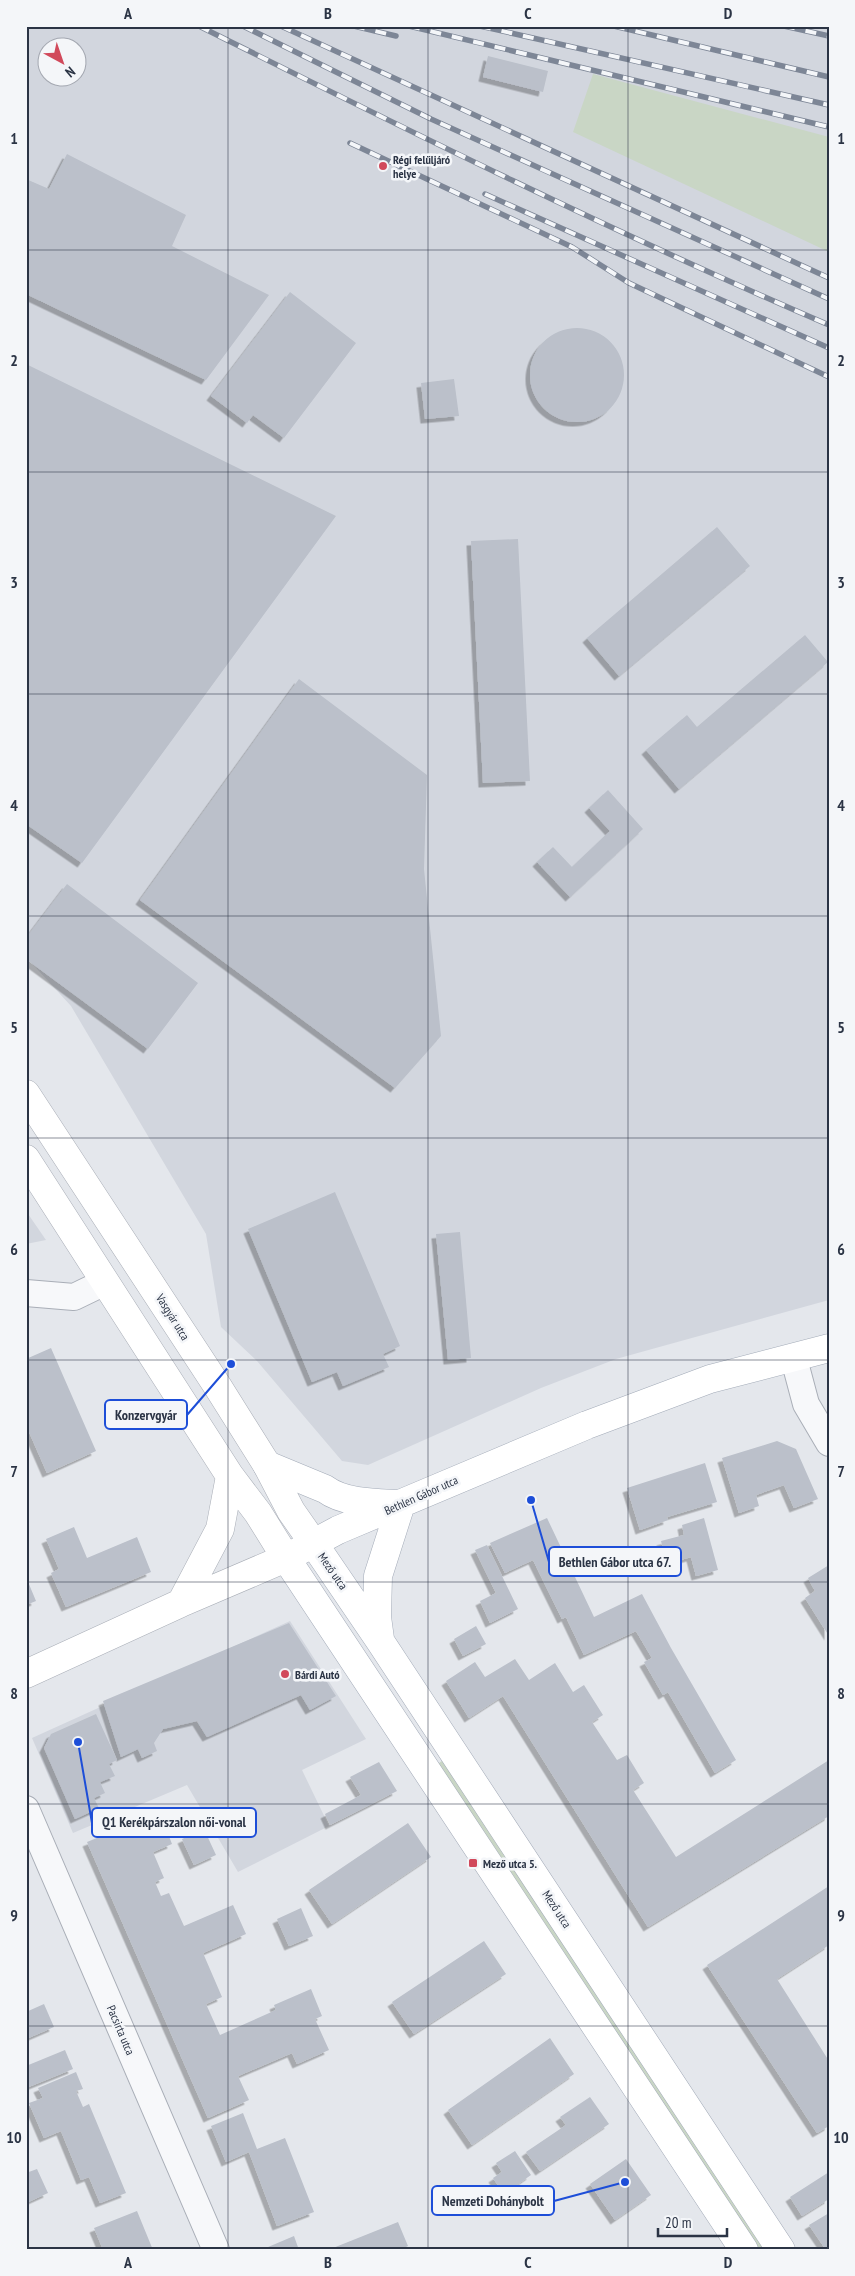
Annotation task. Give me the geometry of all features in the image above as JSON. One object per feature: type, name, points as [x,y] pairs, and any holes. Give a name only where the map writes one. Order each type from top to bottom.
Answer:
[{"type":"main road","name":"Vasgyár utca","points":[[26,1094],[137,1260],[267,1465],[290,1511],[314,1544]]},
{"type":"main road","points":[[26,1159],[230,1476],[258,1513],[744,2250]]},
{"type":"main road","name":"Bethlen Gábor utca","points":[[26,1674],[181,1603],[286,1558],[338,1530],[604,1418],[710,1379],[794,1359],[829,1348]]},
{"type":"main road","points":[[267,1465],[324,1489],[332,1495],[366,1502],[401,1504],[378,1576],[377,1617],[380,1641]]},
{"type":"main road","points":[[181,1603],[220,1529],[230,1476]]},
{"type":"main road","name":"Mező utca","points":[[314,1544],[782,2250]]},
{"type":"street","points":[[26,1293],[74,1297],[105,1282]]},
{"type":"street","points":[[794,1359],[806,1404],[829,1443]]},
{"type":"street","name":"Pacsirta utca","points":[[26,1810],[216,2250]]},
{"type":"shaded area","points":[[26,26],[829,26],[829,1300],[616,1359],[541,1388],[368,1465],[342,1461],[257,1361],[221,1327],[206,1234],[71,1006],[26,957]]},
{"type":"shaded area","points":[[26,1211],[46,1240],[26,1244]]},
{"type":"shaded area","points":[[290,1621],[366,1739],[302,1770],[329,1826],[238,1872],[187,1785],[73,1833],[32,1738]]},
{"type":"green space","points":[[593,74],[829,137],[829,252],[573,132]]},
{"type":"green space","points":[[443,1760],[770,2250],[758,2250],[438,1764]]},
{"type":"building","points":[[488,56],[548,71],[543,92],[483,77]]},
{"type":"building","points":[[67,154],[186,215],[172,246],[269,295],[206,380],[26,294],[26,179],[49,189]]},
{"type":"building","points":[[290,292],[356,343],[284,438],[253,415],[247,423],[211,396]]},
{"type":"building","points":[[577,328],[595,332],[610,342],[620,357],[624,375],[620,393],[610,408],[595,418],[577,422],[559,418],[544,408],[534,393],[530,375],[534,357],[544,342],[559,332]]},
{"type":"building","points":[[26,364],[336,516],[82,863],[26,824]]},
{"type":"building","points":[[454,379],[459,416],[425,419],[421,383]]},
{"type":"building","points":[[717,527],[750,566],[619,676],[587,638]]},
{"type":"building","points":[[518,539],[530,781],[483,783],[471,541]]},
{"type":"building","points":[[805,635],[828,662],[679,789],[646,750],[687,715],[697,727]]},
{"type":"building","points":[[299,679],[427,775],[424,869],[441,1036],[395,1088],[140,900]]},
{"type":"building","points":[[608,790],[643,829],[570,897],[537,862],[553,847],[572,867],[610,831],[589,808]]},
{"type":"building","points":[[67,884],[198,983],[148,1049],[26,959],[26,938]]},
{"type":"building","points":[[335,1192],[400,1346],[383,1354],[389,1367],[343,1386],[337,1372],[312,1382],[248,1229]]},
{"type":"building","points":[[460,1232],[471,1358],[448,1360],[436,1234]]},
{"type":"building","points":[[51,1348],[96,1451],[47,1473],[26,1425],[26,1359]]},
{"type":"building","points":[[777,1441],[796,1449],[818,1499],[794,1508],[784,1485],[756,1495],[759,1506],[739,1513],[722,1458]]},
{"type":"building","points":[[705,1463],[717,1502],[667,1517],[668,1520],[640,1530],[627,1488]]},
{"type":"building","points":[[547,1518],[594,1617],[642,1594],[736,1760],[715,1773],[668,1692],[663,1695],[644,1662],[652,1658],[636,1631],[584,1655],[566,1617],[562,1619],[533,1560],[505,1573],[490,1543]]},
{"type":"building","points":[[704,1518],[718,1570],[696,1576],[691,1557],[667,1564],[661,1541],[684,1535],[682,1525]]},
{"type":"building","points":[[74,1527],[87,1558],[137,1537],[151,1572],[66,1607],[51,1573],[59,1569],[46,1539]]},
{"type":"building","points":[[487,1545],[518,1609],[490,1623],[480,1601],[496,1593],[475,1550]]},
{"type":"building","points":[[829,1565],[829,1636],[805,1598],[815,1591],[808,1578]]},
{"type":"building","points":[[26,1577],[36,1601],[26,1605]]},
{"type":"building","points":[[289,1623],[336,1696],[310,1710],[301,1695],[207,1737],[197,1721],[163,1729],[154,1743],[157,1751],[142,1758],[138,1749],[121,1757],[103,1701]]},
{"type":"building","points":[[476,1626],[486,1644],[463,1656],[454,1639]]},
{"type":"building","points":[[515,1659],[529,1680],[555,1663],[573,1692],[584,1685],[603,1715],[592,1722],[617,1760],[627,1755],[644,1783],[633,1790],[676,1857],[829,1760],[829,1816],[648,1927],[503,1696],[469,1718],[446,1681],[475,1662],[485,1677]]},
{"type":"building","points":[[96,1714],[117,1760],[109,1764],[115,1776],[100,1782],[105,1793],[94,1798],[99,1808],[75,1819],[44,1748],[51,1734]]},
{"type":"building","points":[[379,1762],[397,1791],[330,1825],[325,1814],[361,1795],[350,1777]]},
{"type":"building","points":[[408,1823],[431,1857],[332,1924],[309,1890]]},
{"type":"building","points":[[144,1826],[147,1834],[165,1826],[172,1844],[153,1852],[164,1878],[155,1882],[161,1896],[169,1893],[184,1926],[233,1905],[246,1934],[203,1953],[222,1997],[206,2004],[220,2035],[276,2010],[274,2005],[311,1989],[322,2016],[315,2019],[329,2050],[297,2064],[292,2053],[238,2076],[249,2100],[208,2118],[87,1842],[119,1829],[122,1835]]},
{"type":"building","points":[[204,1829],[216,1855],[194,1865],[182,1839]]},
{"type":"building","points":[[829,1886],[829,1945],[777,1979],[829,2061],[829,2126],[817,2133],[707,1965]]},
{"type":"building","points":[[301,1908],[313,1936],[289,1946],[277,1919]]},
{"type":"building","points":[[484,1941],[506,1974],[414,2034],[392,2002]]},
{"type":"building","points":[[44,2004],[54,2027],[26,2039],[26,2012]]},
{"type":"building","points":[[550,2038],[574,2074],[472,2145],[448,2110]]},
{"type":"building","points":[[65,2050],[73,2069],[26,2088],[26,2066]]},
{"type":"building","points":[[76,2072],[83,2089],[76,2091],[83,2107],[89,2104],[126,2193],[100,2203],[89,2177],[81,2180],[61,2131],[44,2138],[29,2103],[43,2098],[38,2088]]},
{"type":"building","points":[[590,2097],[609,2124],[540,2171],[526,2152],[566,2125],[560,2117]]},
{"type":"building","points":[[243,2113],[257,2149],[285,2138],[314,2212],[277,2226],[249,2152],[226,2162],[211,2126]]},
{"type":"building","points":[[515,2151],[531,2175],[504,2194],[493,2178],[502,2172],[496,2163]]},
{"type":"building","points":[[626,2159],[651,2195],[615,2220],[590,2184]]},
{"type":"building","points":[[37,2169],[48,2193],[26,2203],[26,2173]]},
{"type":"building","points":[[829,2172],[829,2199],[802,2216],[790,2197]]},
{"type":"building","points":[[137,2211],[153,2250],[94,2250],[102,2247],[94,2228]]},
{"type":"building","points":[[829,2213],[829,2250],[826,2250],[809,2225]]},
{"type":"building","points":[[398,2222],[408,2246],[400,2250],[328,2250]]},
{"type":"building","points":[[294,2236],[299,2250],[261,2250]]},
{"type":"railway","points":[[199,26],[433,142],[590,217],[829,325]]},
{"type":"railway","points":[[243,26],[431,119],[829,299]]},
{"type":"railway","points":[[281,26],[829,278]]},
{"type":"railway","points":[[354,26],[396,36]]},
{"type":"railway","points":[[409,26],[829,127]]},
{"type":"railway","points":[[480,26],[829,105]]},
{"type":"railway","points":[[614,26],[829,77]]},
{"type":"railway","points":[[784,26],[829,36]]},
{"type":"railway","points":[[350,143],[572,247],[629,283],[829,377]]},
{"type":"railway","points":[[485,194],[829,348]]},
{"type":"place","name":"Régi felűljáró helye","points":[[383,166]]},
{"type":"place","name":"Konzervgyár","points":[[231,1364]]},
{"type":"place","name":"Bethlen Gábor utca 67.","points":[[531,1500]]},
{"type":"place","name":"Bárdi Autó","points":[[285,1674]]},
{"type":"place","name":"Q1 Kerékpárszalon női-vonal","points":[[78,1742]]},
{"type":"place","name":"Mező utca 5.","points":[[473,1863]]},
{"type":"place","name":"Nemzeti Dohánybolt","points":[[625,2182]]}]
